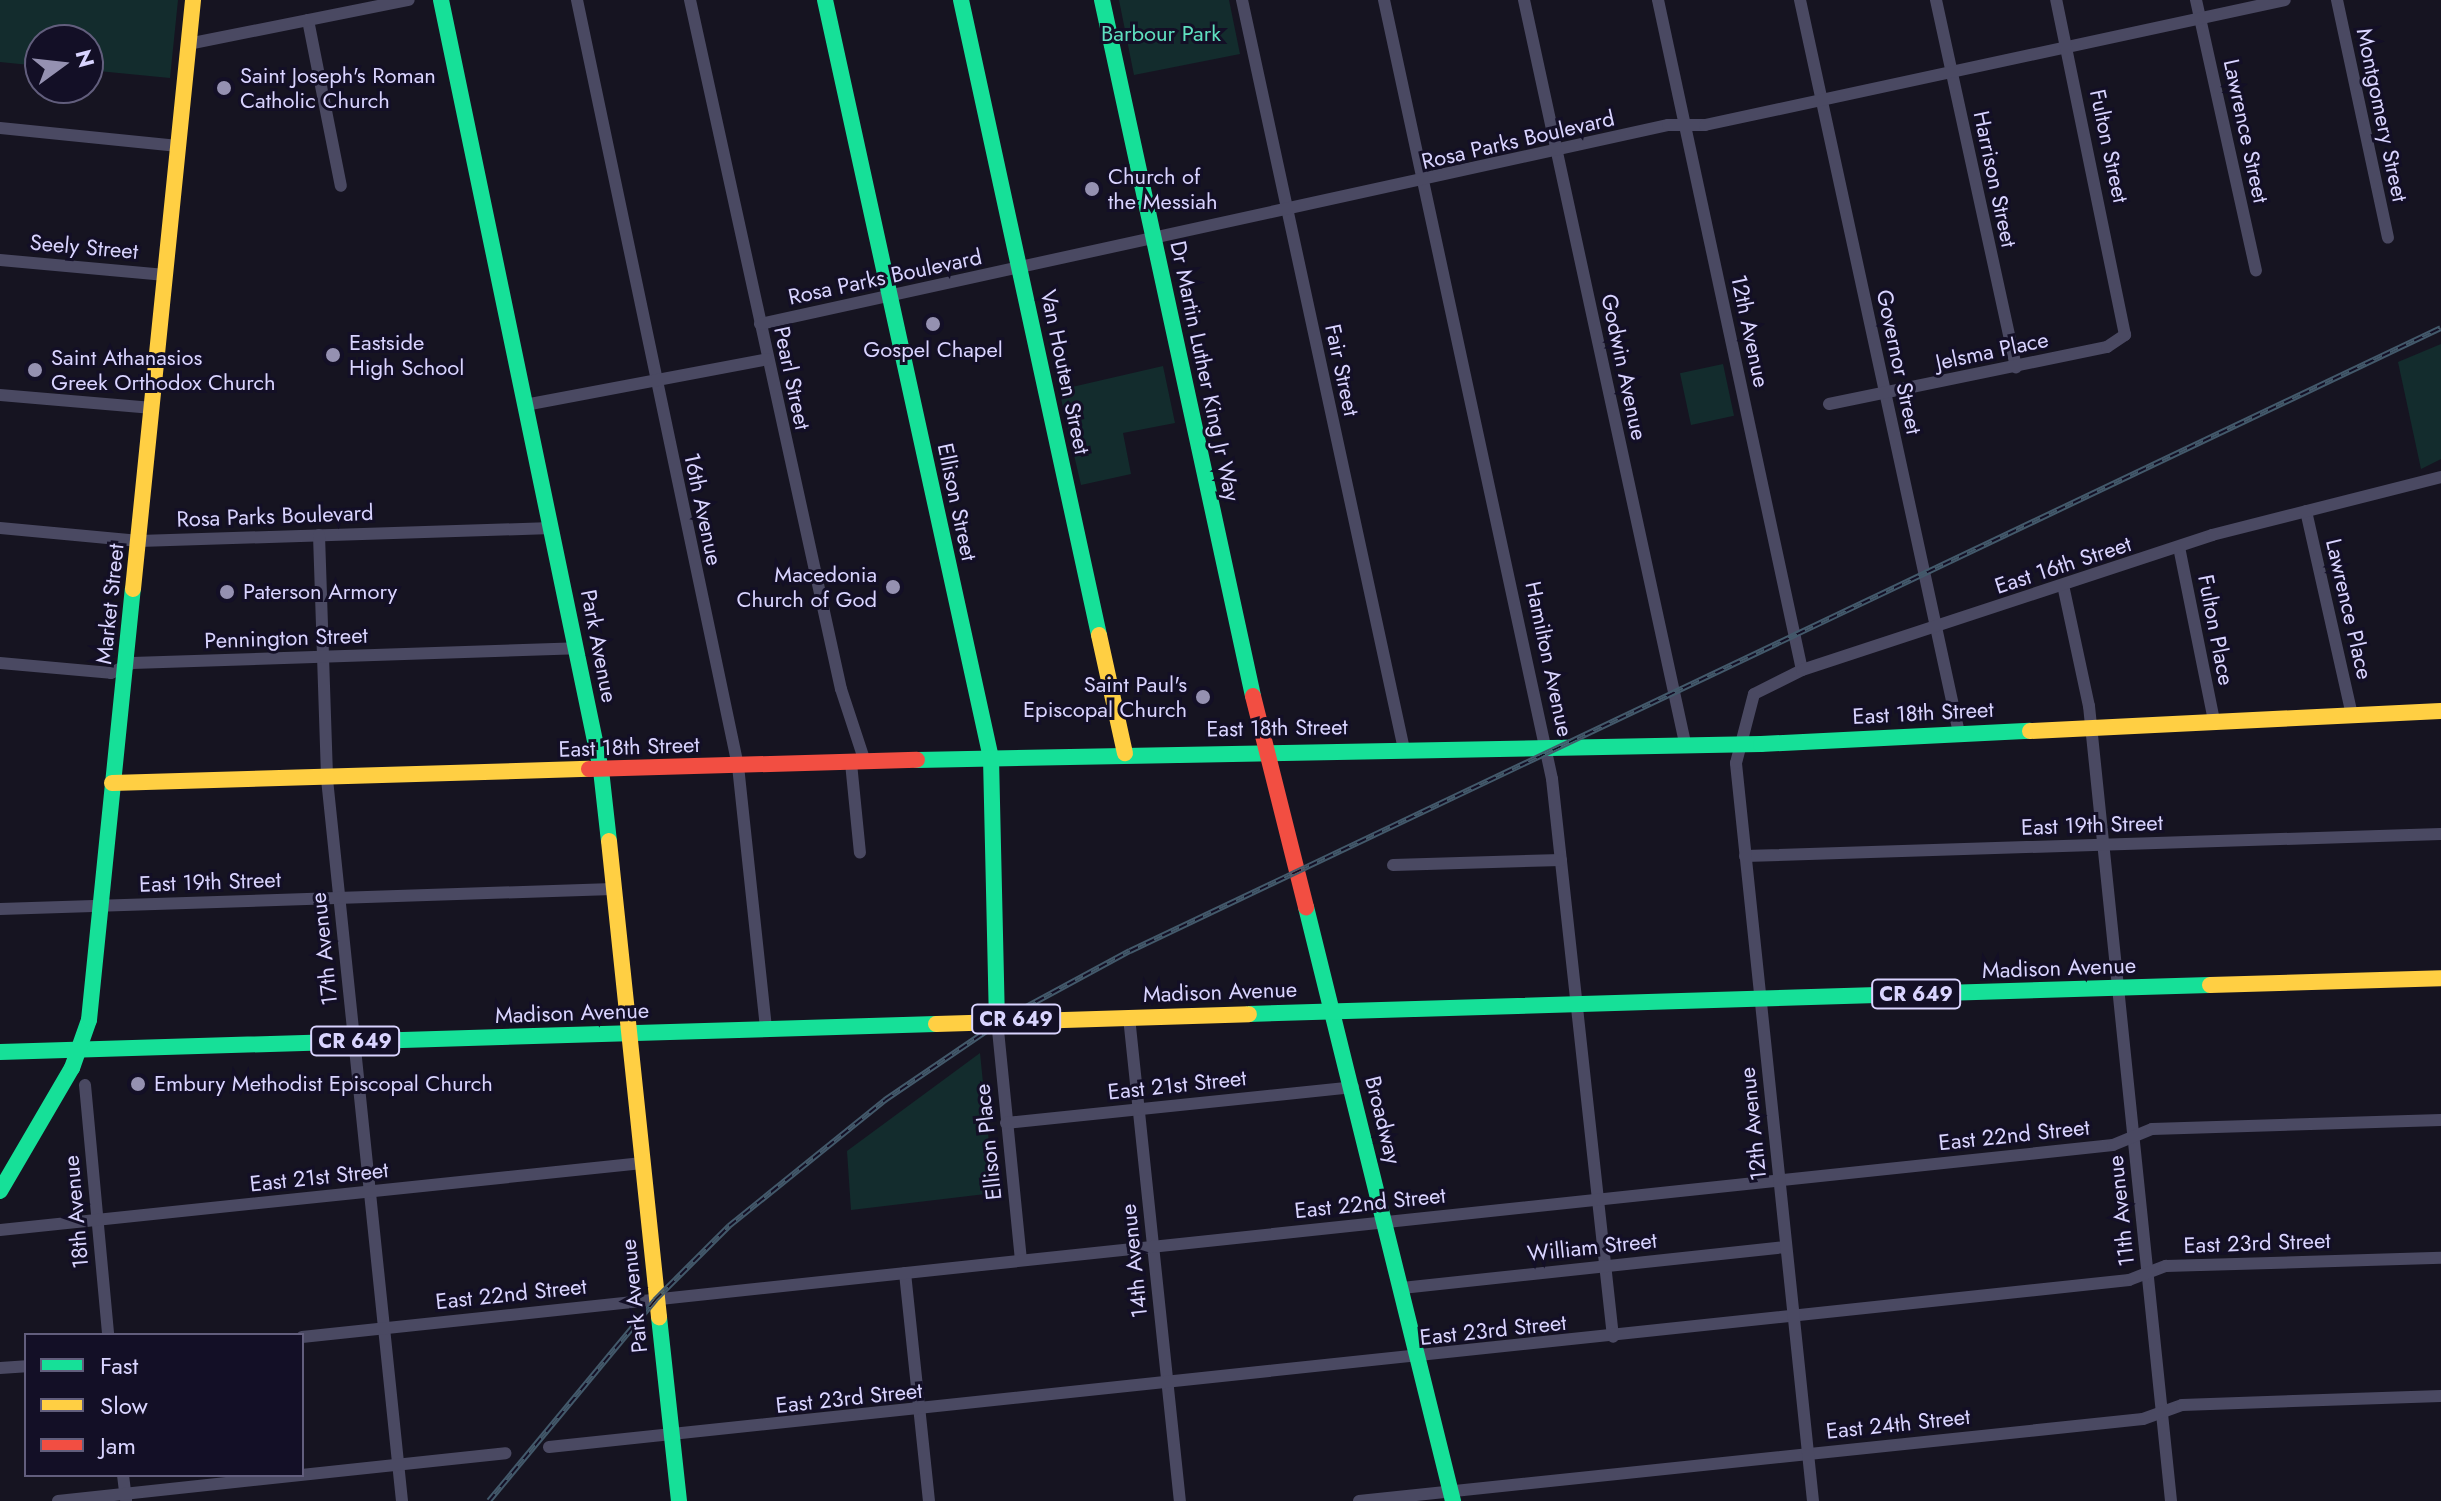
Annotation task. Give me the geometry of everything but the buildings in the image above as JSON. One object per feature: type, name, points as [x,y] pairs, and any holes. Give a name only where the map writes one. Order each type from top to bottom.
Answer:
[{"type":"main road","name":"Market Street","points":[[0,1191],[80,1050],[126,665],[193,0]]},
{"type":"main road","name":"Park Avenue","points":[[441,0],[601,770],[643,1163],[654,1298],[679,1501]]},
{"type":"main road","name":"Ellison Street","points":[[825,0],[991,758],[997,1020]]},
{"type":"main road","name":"Van Houten Street","points":[[961,0],[1125,753]]},
{"type":"main road","name":"Dr Martin Luther King Jr Way","points":[[1102,0],[1268,750]]},
{"type":"main road","name":"East 18th Street","points":[[112,783],[1125,753],[1737,743],[2441,711]]},
{"type":"main road","name":"Broadway","points":[[1268,750],[1452,1496]]},
{"type":"main road","name":"Madison Avenue","points":[[0,1052],[2441,978]]},
{"type":"street","points":[[188,44],[409,0]]},
{"type":"street","name":"16th Avenue","points":[[577,0],[738,766],[766,1029]]},
{"type":"street","name":"Pearl Street","points":[[690,0],[858,763],[860,853]]},
{"type":"street","name":"Fair Street","points":[[1242,0],[1404,749]]},
{"type":"street","name":"Hamilton Avenue","points":[[1384,0],[1546,746],[1613,1337]]},
{"type":"street","name":"Godwin Avenue","points":[[1524,0],[1685,743]]},
{"type":"street","name":"12th Avenue","points":[[1658,0],[1802,670]]},
{"type":"street","name":"Governor Street","points":[[1800,0],[1959,733]]},
{"type":"street","name":"Harrison Street","points":[[1936,0],[2016,367]]},
{"type":"street","name":"Fulton Street","points":[[2056,0],[2122,301]]},
{"type":"street","name":"Lawrence Street","points":[[2196,0],[2256,270]]},
{"type":"street","name":"Rosa Parks Boulevard","points":[[760,324],[1685,125],[2285,0]]},
{"type":"street","name":"Montgomery Street","points":[[2337,0],[2388,238]]},
{"type":"street","points":[[308,20],[341,186]]},
{"type":"street","points":[[0,128],[178,146]]},
{"type":"street","name":"Seely Street","points":[[0,260],[165,275]]},
{"type":"street","name":"Jelsma Place","points":[[1829,404],[2016,367],[2118,342],[2126,329],[2122,301]]},
{"type":"street","points":[[525,405],[768,359]]},
{"type":"street","points":[[0,395],[152,408]]},
{"type":"street","name":"East 16th Street","points":[[1737,743],[1754,694],[1802,670],[2179,547],[2441,477]]},
{"type":"street","name":"Lawrence Place","points":[[2306,511],[2352,715]]},
{"type":"street","name":"Rosa Parks Boulevard","points":[[0,528],[139,541],[552,528]]},
{"type":"street","name":"17th Avenue","points":[[319,535],[327,779],[402,1501]]},
{"type":"street","name":"Fulton Place","points":[[2179,547],[2214,721]]},
{"type":"street","name":"11th Avenue","points":[[2063,585],[2090,727],[2171,1501]]},
{"type":"street","name":"Pennington Street","points":[[0,663],[111,673],[126,665],[577,648]]},
{"type":"street","name":"12th Avenue","points":[[1737,743],[1745,856],[1813,1501]]},
{"type":"street","name":"East 19th Street","points":[[1745,856],[2441,834]]},
{"type":"street","points":[[1393,865],[1561,860]]},
{"type":"street","name":"East 19th Street","points":[[0,909],[613,889]]},
{"type":"street","name":"14th Avenue","points":[[1129,1017],[1180,1501]]},
{"type":"street","name":"Ellison Place","points":[[997,1020],[1021,1260]]},
{"type":"street","name":"18th Avenue","points":[[85,1085],[108,1333]]},
{"type":"street","name":"East 21st Street","points":[[1006,1123],[1353,1087]]},
{"type":"street","name":"East 22nd Street","points":[[304,1337],[1779,1180],[2133,1137],[2152,1129],[2441,1120]]},
{"type":"street","name":"East 21st Street","points":[[0,1230],[643,1163]]},
{"type":"street","name":"William Street","points":[[1402,1288],[1786,1247]]},
{"type":"street","name":"East 23rd Street","points":[[549,1447],[672,1437],[1418,1359],[2147,1273],[2166,1266],[2441,1258]]},
{"type":"street","points":[[905,1273],[929,1501]]},
{"type":"street","points":[[0,1368],[24,1366]]},
{"type":"street","name":"East 24th Street","points":[[1359,1501],[1452,1496],[2162,1412],[2182,1405],[2441,1396]]},
{"type":"street","points":[[304,1476],[505,1453]]},
{"type":"street","points":[[123,1477],[125,1497]]},
{"type":"street","points":[[58,1501],[125,1497],[296,1477]]},
{"type":"green space","points":[[0,0],[178,0],[170,78],[104,72],[104,24],[24,24],[24,64],[0,62]]},
{"type":"green space","name":"Barbour Park","points":[[1119,0],[1229,0],[1240,54],[1134,75]]},
{"type":"green space","points":[[2441,344],[2441,459],[2421,469],[2398,362]]},
{"type":"green space","points":[[1723,364],[1734,416],[1691,425],[1680,373]]},
{"type":"green space","points":[[1163,366],[1175,423],[1123,433],[1131,474],[1081,485],[1059,390]]},
{"type":"green space","points":[[980,1053],[994,1193],[851,1210],[847,1151]]},
{"type":"railway","points":[[489,1501],[655,1300],[729,1226],[885,1100],[1004,1019],[1130,951],[2441,328]]},
{"type":"traffic: fast","points":[[441,0],[601,770],[609,841]]},
{"type":"traffic: fast","points":[[825,0],[991,758],[997,1020]]},
{"type":"traffic: fast","points":[[961,0],[1099,635]]},
{"type":"traffic: fast","points":[[1102,0],[1253,696]]},
{"type":"traffic: fast","points":[[0,1191],[72,1068],[89,1020],[133,589]]},
{"type":"traffic: fast","points":[[917,760],[1761,744],[2030,731]]},
{"type":"traffic: fast","points":[[1306,907],[1453,1501]]},
{"type":"traffic: fast","points":[[1249,1014],[2210,985]]},
{"type":"traffic: fast","points":[[0,1052],[936,1024]]},
{"type":"traffic: fast","points":[[659,1317],[679,1501]]},
{"type":"traffic: slow","points":[[133,589],[193,0]]},
{"type":"traffic: slow","points":[[1099,635],[1125,753]]},
{"type":"traffic: slow","points":[[2030,731],[2441,711]]},
{"type":"traffic: slow","points":[[112,783],[589,769]]},
{"type":"traffic: slow","points":[[609,841],[659,1317]]},
{"type":"traffic: slow","points":[[2210,985],[2441,978]]},
{"type":"traffic: slow","points":[[936,1024],[1249,1014]]},
{"type":"traffic: jam","points":[[1253,696],[1306,907]]},
{"type":"traffic: jam","points":[[589,769],[917,760]]},
{"type":"place","name":"Saint Joseph's Roman Catholic Church","points":[[224,88]]},
{"type":"place","name":"Church of the Messiah","points":[[1092,189]]},
{"type":"place","name":"Gospel Chapel","points":[[933,324]]},
{"type":"place","name":"Eastside High School","points":[[333,355]]},
{"type":"place","name":"Saint Athanasios Greek Orthodox Church","points":[[35,370]]},
{"type":"place","name":"Macedonia Church of God","points":[[893,587]]},
{"type":"place","name":"Paterson Armory","points":[[227,592]]},
{"type":"place","name":"Saint Paul's Episcopal Church","points":[[1203,697]]},
{"type":"place","name":"Embury Methodist Episcopal Church","points":[[138,1084]]}]
